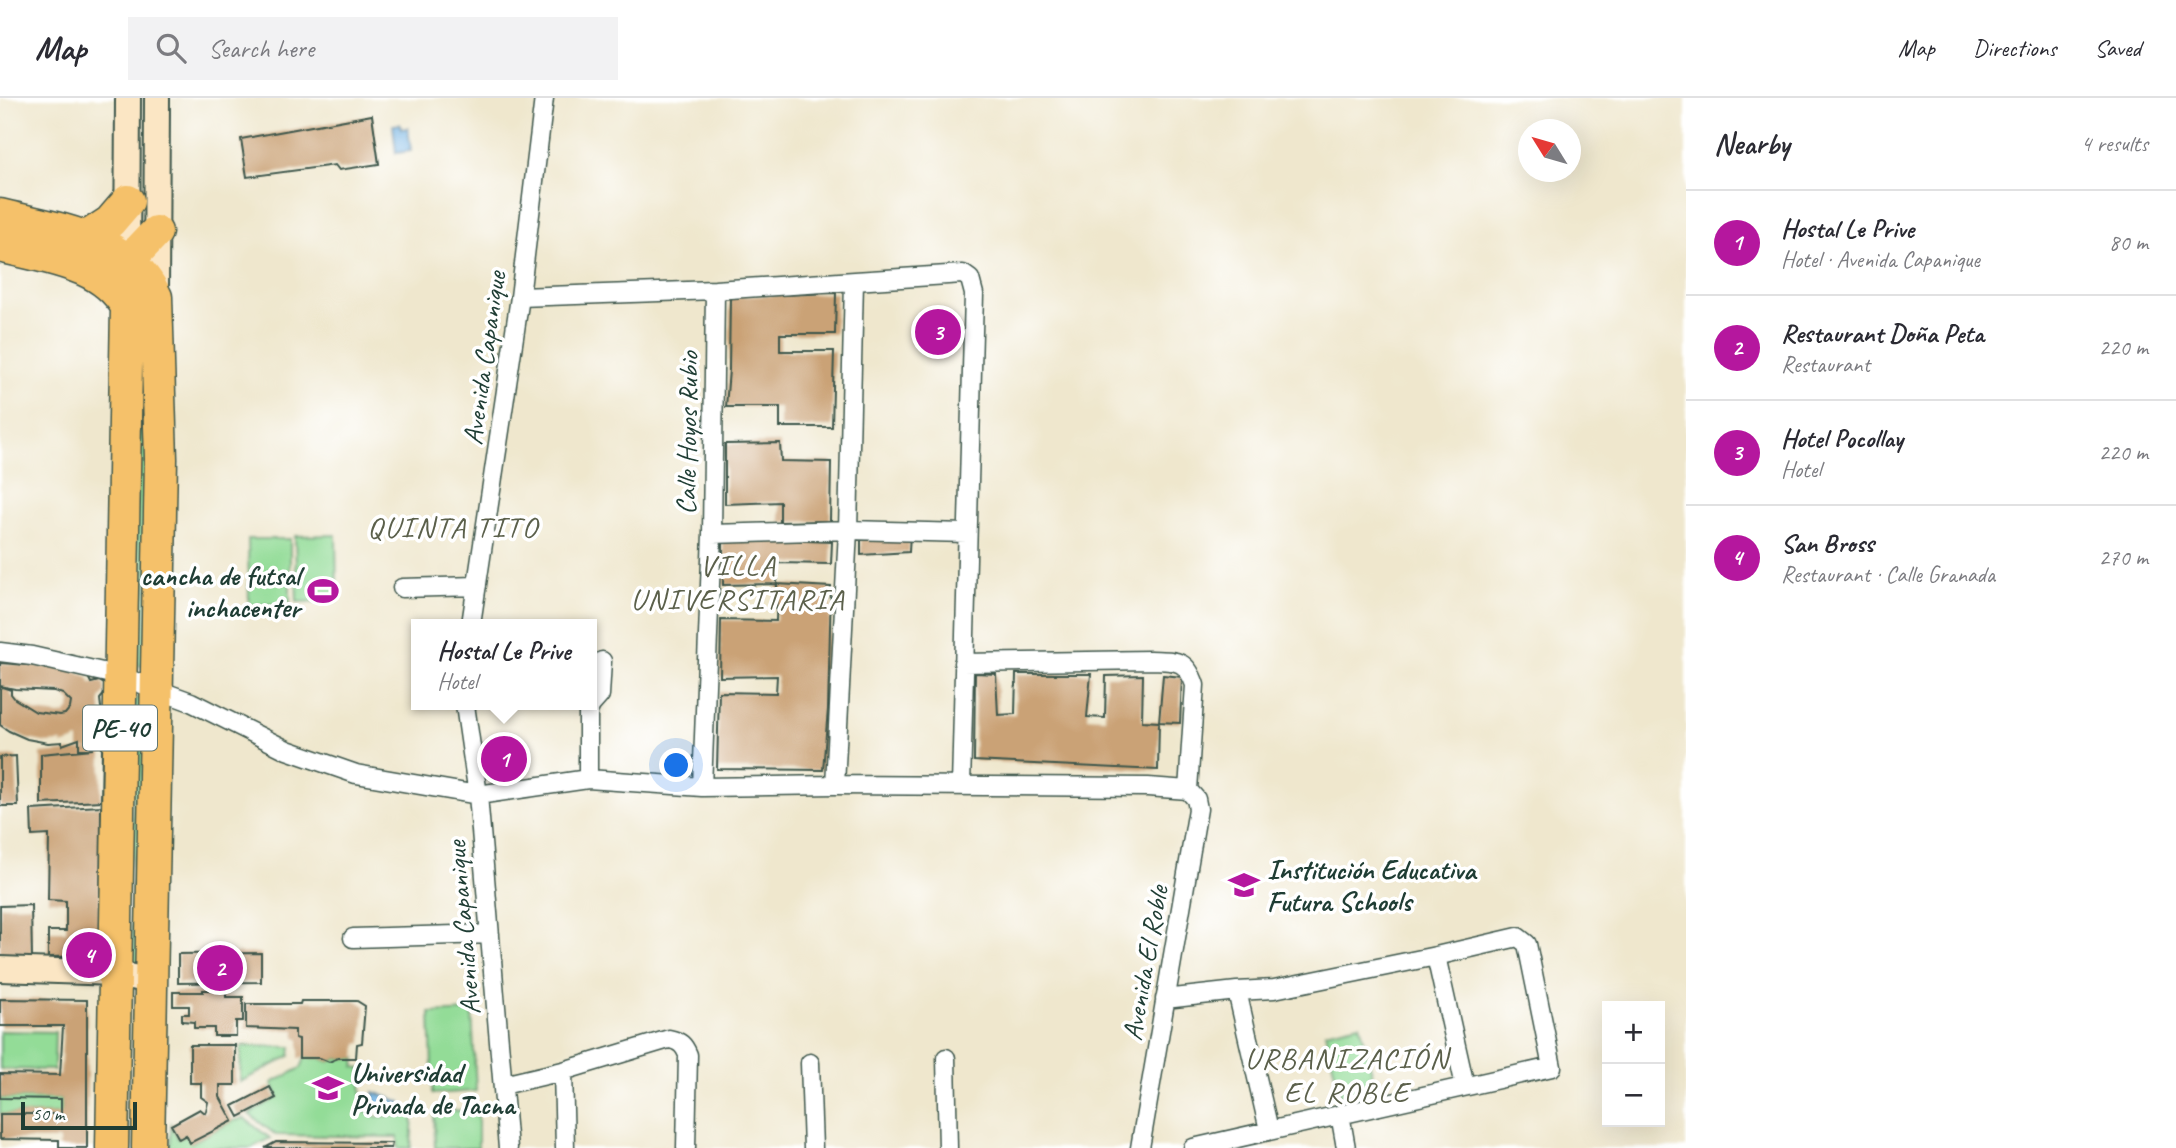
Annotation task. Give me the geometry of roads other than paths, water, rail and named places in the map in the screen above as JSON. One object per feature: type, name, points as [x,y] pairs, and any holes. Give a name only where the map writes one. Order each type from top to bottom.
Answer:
[{"type":"highway","points":[[87,237],[110,222],[128,201]]},
{"type":"highway","points":[[0,215],[101,243],[127,259],[145,277],[142,302],[114,289],[92,272],[0,246]]},
{"type":"highway","points":[[92,272],[110,268],[127,259],[156,232]]},
{"type":"highway","name":"PE-40","points":[[112,1148],[120,676],[142,302]]},
{"type":"highway","name":"PE-40","points":[[142,302],[162,459],[148,1148]]},
{"type":"main road","points":[[127,259],[128,98]]},
{"type":"main road","points":[[142,302],[156,232],[157,98]]},
{"type":"main road","points":[[0,968],[115,973],[150,981]]},
{"type":"street","name":"Avenida Capanique","points":[[472,619],[520,297],[544,98]]},
{"type":"street","points":[[520,297],[715,290],[963,274],[970,279],[974,294],[961,786]]},
{"type":"street","points":[[835,785],[848,530],[853,282]]},
{"type":"street","name":"Calle Hoyos Rubio","points":[[702,787],[712,534],[715,290]]},
{"type":"street","points":[[712,534],[848,530],[967,533]]},
{"type":"street","points":[[402,588],[477,586]]},
{"type":"street","points":[[0,652],[32,656],[120,676],[156,688],[191,702],[287,750],[356,774],[478,794],[588,779],[702,787],[835,785],[1148,787],[1188,790]]},
{"type":"street","name":"Avenida El Roble","points":[[963,663],[1172,660],[1184,663],[1191,673],[1195,685],[1188,790],[1196,799],[1198,809],[1140,1148]]},
{"type":"street","points":[[597,698],[600,695],[601,661]]},
{"type":"street","name":"Avenida Capanique","points":[[467,710],[478,794],[508,1148]]},
{"type":"street","points":[[588,779],[589,710]]},
{"type":"street","points":[[353,938],[490,934]]},
{"type":"street","points":[[1165,999],[1274,989],[1515,937],[1527,944],[1552,1067],[1193,1148]]},
{"type":"street","points":[[1436,956],[1465,1086]]},
{"type":"street","points":[[1237,991],[1269,1130]]},
{"type":"street","points":[[503,1085],[563,1071],[669,1039],[677,1040],[685,1046],[688,1055],[686,1148]]},
{"type":"street","points":[[946,1058],[948,1148]]},
{"type":"street","points":[[810,1063],[813,1148]]},
{"type":"street","points":[[563,1071],[565,1148]]},
{"type":"street","points":[[1340,1114],[1346,1148]]},
{"type":"water","points":[[400,124],[401,129],[408,128],[411,151],[396,153],[393,125]]},
{"type":"water","points":[[374,1092],[401,1102],[402,1116],[375,1106]]},
{"type":"place","name":"Hotel Pocollay","points":[[938,332]]},
{"type":"place","name":"cancha de futsal inchacenter","points":[[323,591]]},
{"type":"place","name":"Hostal Le Prive","points":[[504,759]]},
{"type":"place","name":"Institución Educativa Futura Schools","points":[[1244,885]]},
{"type":"place","name":"San Bross","points":[[89,955]]},
{"type":"place","name":"Restaurant Doña Peta","points":[[220,968]]},
{"type":"place","name":"Universidad Privada de Tacna","points":[[328,1088]]},
{"type":"district","name":"QUINTA TITO","points":[[453,527]]},
{"type":"district","name":"VILLA UNIVERSITARIA","points":[[738,582]]},
{"type":"district","name":"URBANIZACIÓN EL ROBLE","points":[[1347,1075]]}]
